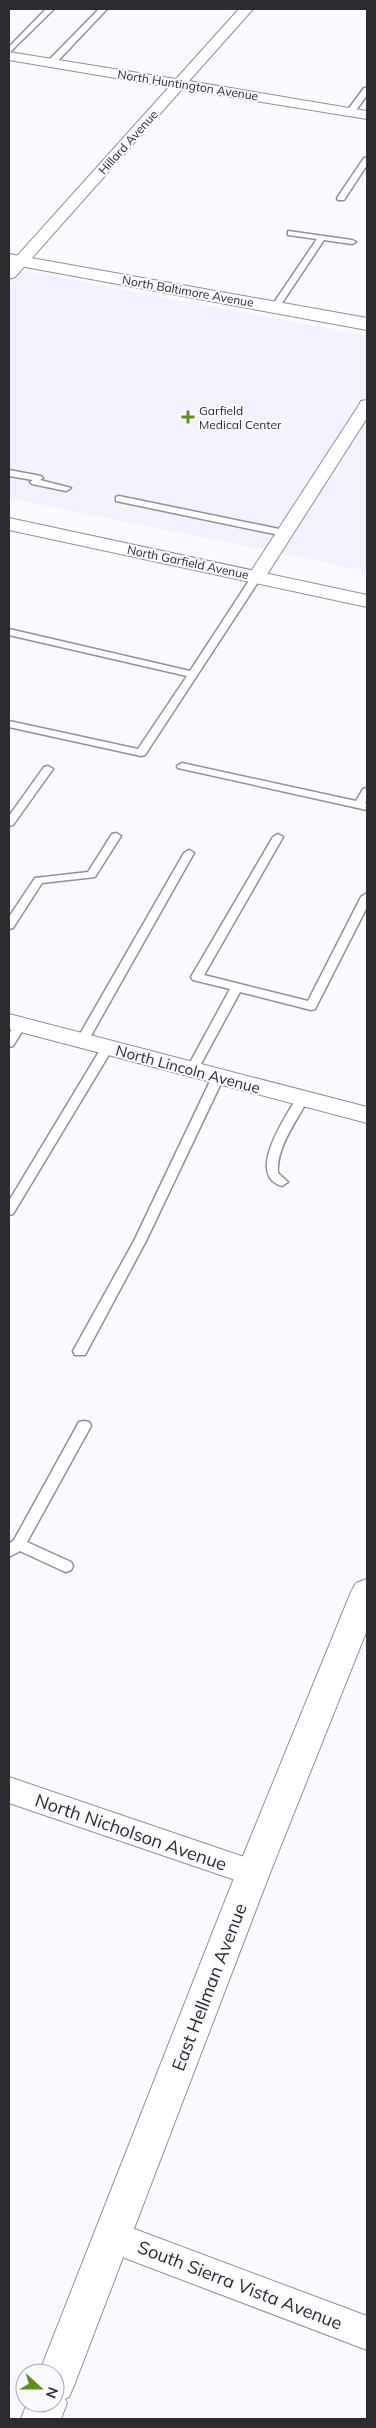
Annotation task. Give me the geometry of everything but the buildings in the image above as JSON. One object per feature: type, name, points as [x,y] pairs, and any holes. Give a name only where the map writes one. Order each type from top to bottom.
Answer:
[{"type":"street","name":"Hillard Avenue","points":[[13,264],[180,84],[246,9]]},
{"type":"street","name":"North Huntington Avenue","points":[[9,56],[367,115]]},
{"type":"street","name":"North Baltimore Avenue","points":[[13,264],[367,324]]},
{"type":"street","points":[[256,576],[367,405]]},
{"type":"street","name":"North Garfield Avenue","points":[[9,524],[367,601]]},
{"type":"street","name":"North Lincoln Avenue","points":[[13,1030],[82,1041],[367,1115]]},
{"type":"street","name":"East Hellman Avenue","points":[[63,2363],[253,1873],[367,1592]]},
{"type":"street","name":"North Nicholson Avenue","points":[[9,1790],[253,1873]]},
{"type":"street","name":"South Sierra Vista Avenue","points":[[113,2237],[367,2333]]},
{"type":"lane","points":[[9,51],[50,9]]},
{"type":"lane","points":[[51,63],[103,9]]},
{"type":"lane","points":[[351,111],[367,90]]},
{"type":"lane","points":[[340,198],[367,160]]},
{"type":"lane","points":[[291,233],[352,242]]},
{"type":"lane","points":[[275,307],[322,238]]},
{"type":"lane","points":[[9,472],[66,488]]},
{"type":"lane","points":[[119,499],[284,533]]},
{"type":"lane","points":[[9,724],[141,753],[256,576]]},
{"type":"lane","points":[[9,632],[192,674]]},
{"type":"lane","points":[[182,766],[363,806],[367,791]]},
{"type":"lane","points":[[9,823],[48,769]]},
{"type":"lane","points":[[9,925],[39,880],[91,875],[116,836]]},
{"type":"lane","points":[[278,837],[197,977],[311,1006],[367,897]]},
{"type":"lane","points":[[82,1041],[189,853]]},
{"type":"lane","points":[[192,1070],[237,987]]},
{"type":"lane","points":[[9,1210],[107,1048]]},
{"type":"lane","points":[[80,1351],[140,1241],[218,1077]]},
{"type":"lane","points":[[282,1182],[276,1179],[271,1169],[274,1155],[302,1099]]},
{"type":"lane","points":[[66,1566],[14,1548],[84,1426]]},
{"type":"shaded area","name":"Garfield Medical Center","points":[[19,270],[367,336],[367,571],[9,498],[9,282]]},
{"type":"place","name":"Garfield Medical Center","points":[[188,417]]}]
